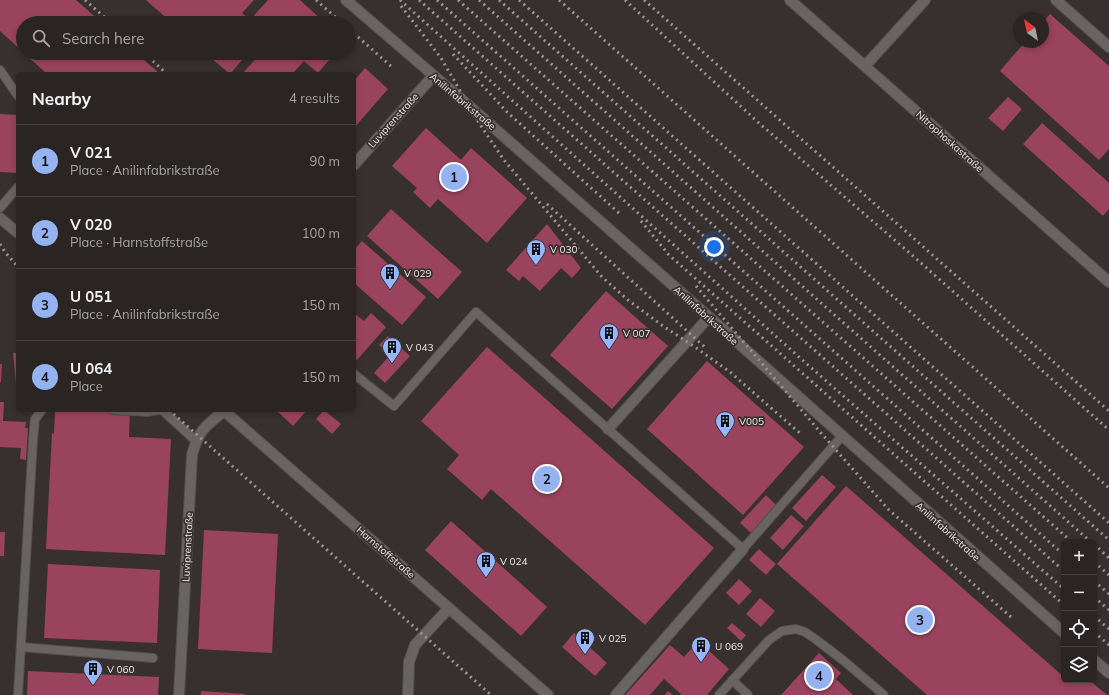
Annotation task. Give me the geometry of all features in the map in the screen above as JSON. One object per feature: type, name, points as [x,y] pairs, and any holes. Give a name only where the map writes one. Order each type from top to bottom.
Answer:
[{"type":"street","name":"Anilinfabrikstraße","points":[[346,0],[709,317],[1061,630]]},
{"type":"street","name":"Nitrophoskastraße","points":[[790,0],[1109,282]]},
{"type":"street","points":[[865,66],[925,0]]},
{"type":"street","points":[[1056,0],[1109,47]]},
{"type":"street","name":"Luviprenstraße","points":[[356,163],[433,76]]},
{"type":"street","points":[[0,218],[16,231]]},
{"type":"street","points":[[608,429],[709,317]]},
{"type":"street","name":"Luviprenstraße","points":[[179,695],[192,455],[198,435],[222,412]]},
{"type":"street","name":"Harnstoffstraße","points":[[226,412],[548,695]]},
{"type":"street","points":[[616,695],[743,549]]},
{"type":"street","points":[[408,695],[410,662],[415,645],[449,608]]},
{"type":"street","points":[[1097,663],[1109,673]]},
{"type":"lane","points":[[0,70],[16,93]]},
{"type":"lane","points":[[0,208],[16,189]]},
{"type":"lane","points":[[356,376],[394,406],[476,312],[743,549],[842,436]]},
{"type":"lane","points":[[18,695],[33,440],[35,419],[40,412]]},
{"type":"lane","points":[[163,412],[196,441]]},
{"type":"lane","points":[[719,695],[758,650],[775,635],[782,631],[796,629],[805,632],[818,641],[884,695]]},
{"type":"lane","points":[[21,647],[153,658]]},
{"type":"lane","points":[[732,680],[748,695]]},
{"type":"building","points":[[0,0],[76,0],[94,16],[16,16],[16,46],[0,31]]},
{"type":"building","points":[[146,0],[254,0],[242,13],[245,16],[164,16]]},
{"type":"building","points":[[268,0],[300,0],[317,16],[254,16]]},
{"type":"building","points":[[1050,14],[1109,66],[1109,149],[1099,160],[1000,71],[1020,48],[1049,48]]},
{"type":"building","points":[[32,60],[144,60],[158,72],[45,72]]},
{"type":"building","points":[[213,60],[242,60],[232,72],[228,72]]},
{"type":"building","points":[[255,60],[329,60],[319,72],[317,72],[304,61],[294,72],[244,72]]},
{"type":"building","points":[[365,68],[388,89],[356,126],[356,79]]},
{"type":"building","points":[[1008,97],[1022,109],[1003,131],[988,118]]},
{"type":"building","points":[[0,114],[16,115],[16,173],[0,172]]},
{"type":"building","points":[[1042,123],[1109,183],[1109,209],[1103,216],[1023,144]]},
{"type":"building","points":[[426,128],[461,160],[471,148],[527,198],[487,243],[438,199],[430,208],[413,192],[417,188],[392,166]]},
{"type":"building","points":[[391,209],[462,272],[438,299],[367,236]]},
{"type":"building","points":[[547,224],[581,268],[572,278],[561,268],[540,291],[523,276],[519,281],[506,270]]},
{"type":"building","name":"V 029","points":[[362,241],[426,297],[402,325],[356,285],[356,248]]},
{"type":"building","name":"V 007","points":[[606,291],[668,346],[612,409],[550,355]]},
{"type":"building","points":[[371,313],[386,327],[357,360],[356,315],[364,321]]},
{"type":"building","name":"V 043","points":[[388,336],[410,356],[385,383],[374,373],[390,355],[379,345]]},
{"type":"building","points":[[487,347],[714,548],[645,625],[491,489],[482,500],[447,469],[459,455],[421,421]]},
{"type":"building","points":[[13,353],[16,353],[16,383]]},
{"type":"building","name":"V005","points":[[707,361],[804,447],[743,515],[647,429]]},
{"type":"building","points":[[0,364],[2,364],[1,382],[0,382]]},
{"type":"building","points":[[0,402],[4,402],[3,421],[26,422],[25,428],[28,428],[26,460],[20,459],[21,448],[0,447]]},
{"type":"building","points":[[55,412],[130,412],[129,437],[171,439],[165,555],[46,549],[52,433],[54,434]]},
{"type":"building","points":[[278,412],[305,412],[293,426]]},
{"type":"building","points":[[322,412],[326,412],[341,424],[332,434],[316,419]]},
{"type":"building","points":[[822,475],[836,487],[806,521],[792,508]]},
{"type":"building","points":[[846,486],[1061,674],[1061,683],[1093,683],[1107,695],[927,695],[777,564]]},
{"type":"building","points":[[766,495],[777,506],[752,534],[740,523]]},
{"type":"building","points":[[791,515],[804,526],[783,550],[770,538]]},
{"type":"building","name":"V 024","points":[[451,521],[547,607],[521,636],[425,550]]},
{"type":"building","points":[[204,530],[278,534],[272,653],[198,649]]},
{"type":"building","points":[[0,532],[5,532],[4,556],[0,556]]},
{"type":"building","points":[[759,549],[776,564],[766,575],[749,560]]},
{"type":"building","points":[[48,564],[160,570],[157,643],[44,638]]},
{"type":"building","points":[[739,579],[752,591],[739,605],[726,593]]},
{"type":"building","points":[[760,598],[775,611],[761,627],[746,614]]},
{"type":"building","points":[[732,623],[746,635],[741,641],[727,628]]},
{"type":"building","name":"V 025","points":[[574,633],[607,663],[595,676],[562,647]]},
{"type":"building","name":"U 069","points":[[698,641],[729,669],[707,695],[682,695],[664,679],[650,695],[625,695],[670,645],[684,657]]},
{"type":"building","points":[[819,653],[841,673],[836,679],[853,695],[781,695]]},
{"type":"building","name":"V 060","points":[[28,671],[159,677],[158,695],[27,695]]},
{"type":"building","points":[[201,691],[245,694],[245,695],[201,695]]},
{"type":"building","points":[[668,691],[673,695],[665,695]]},
{"type":"railway","points":[[85,0],[103,16]]},
{"type":"railway","points":[[316,0],[334,16]]},
{"type":"railway","points":[[400,0],[808,365],[1061,586]]},
{"type":"railway","points":[[419,0],[1061,568]]},
{"type":"railway","points":[[437,0],[1061,552]]},
{"type":"railway","points":[[458,0],[1069,539]]},
{"type":"railway","points":[[479,0],[1088,539]]},
{"type":"railway","points":[[499,0],[1109,540]]},
{"type":"railway","points":[[519,0],[1109,523]]},
{"type":"railway","points":[[559,0],[1109,488]]},
{"type":"railway","points":[[625,0],[760,124],[912,255],[1109,430]]},
{"type":"railway","points":[[644,0],[1109,411]]},
{"type":"railway","points":[[401,6],[441,58],[479,123],[504,160],[602,277],[628,300],[663,326],[730,372],[802,435]]},
{"type":"railway","points":[[356,35],[393,68]]},
{"type":"railway","points":[[453,54],[507,112],[620,214]]},
{"type":"railway","points":[[152,60],[165,72]]},
{"type":"railway","points":[[547,204],[707,349]]},
{"type":"railway","points":[[641,221],[669,255],[1061,602]]},
{"type":"railway","points":[[0,244],[16,265]]},
{"type":"railway","points":[[696,286],[827,440],[889,510],[1011,617]]},
{"type":"railway","points":[[171,412],[491,695]]},
{"type":"railway","points":[[1097,547],[1109,558]]},
{"type":"railway","points":[[1097,565],[1109,575]]},
{"type":"railway","points":[[1097,584],[1109,594]]},
{"type":"railway","points":[[1097,600],[1109,610]]},
{"type":"railway","points":[[1097,619],[1109,629]]},
{"type":"railway","points":[[1097,635],[1109,645]]},
{"type":"place","name":"V 021","points":[[454,177]]},
{"type":"place","name":"V 030","points":[[536,266]]},
{"type":"place","name":"V 029","points":[[390,290]]},
{"type":"place","name":"V 007","points":[[609,350]]},
{"type":"place","name":"V 043","points":[[392,364]]},
{"type":"place","name":"V005","points":[[725,438]]},
{"type":"place","name":"V 020","points":[[547,479]]},
{"type":"place","name":"V 024","points":[[486,578]]},
{"type":"place","name":"U 051","points":[[920,620]]},
{"type":"place","name":"V 025","points":[[585,655]]},
{"type":"place","name":"U 069","points":[[701,663]]},
{"type":"place","name":"U 064","points":[[819,676]]},
{"type":"place","name":"V 060","points":[[93,686]]}]
